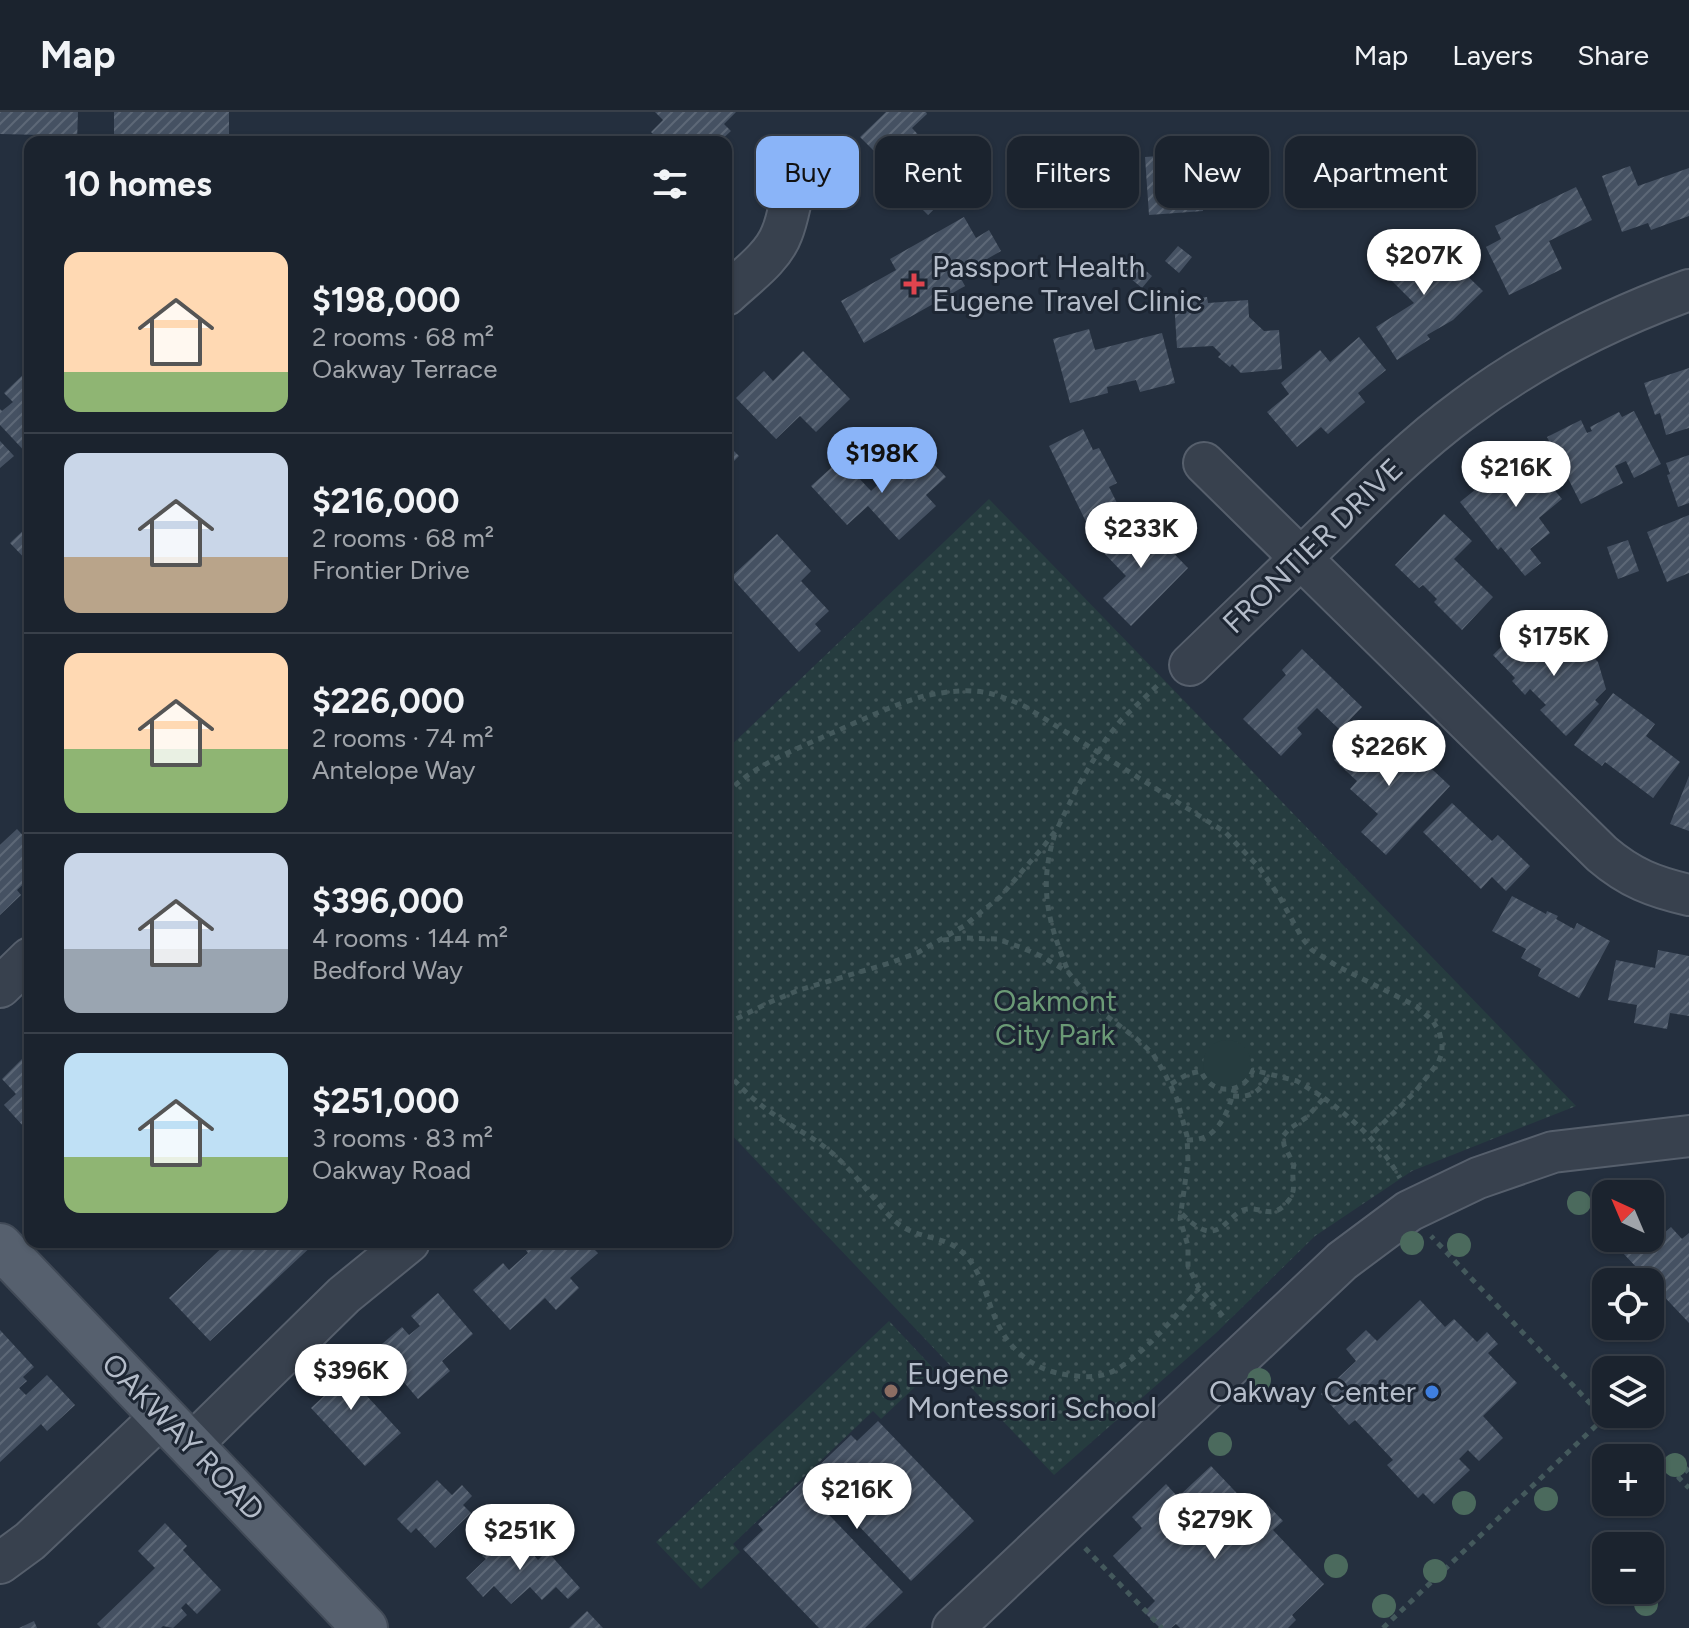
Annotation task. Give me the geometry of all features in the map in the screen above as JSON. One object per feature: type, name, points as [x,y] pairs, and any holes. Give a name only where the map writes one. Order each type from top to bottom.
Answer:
[{"type":"main road","name":"OAKWAY ROAD","points":[[0,1246],[365,1628]]},
{"type":"street","points":[[732,289],[778,242],[789,208]]},
{"type":"street","name":"FRONTIER DRIVE","points":[[1190,665],[1439,427],[1496,386],[1550,353],[1606,323],[1689,290]]},
{"type":"street","points":[[1204,463],[1602,854],[1634,878],[1689,895]]},
{"type":"street","points":[[0,987],[24,964]]},
{"type":"street","points":[[953,1628],[1342,1261],[1416,1207],[1478,1178],[1553,1152],[1689,1136]]},
{"type":"street","points":[[0,1563],[176,1430],[402,1248]]},
{"type":"path","points":[[1190,665],[1172,671],[1122,719],[1098,752],[1057,829],[1045,883],[1050,920],[1068,972],[1100,1011],[1153,1054],[1170,1084],[1187,1140],[1188,1162],[1180,1213],[1188,1246],[1188,1266],[1199,1288],[1252,1346]]},
{"type":"path","points":[[732,789],[744,778],[809,744],[903,703],[947,692],[972,691],[993,694],[1026,707],[1213,823],[1259,867],[1312,950],[1416,1006],[1432,1020],[1442,1043],[1438,1063],[1414,1093],[1370,1136]]},
{"type":"path","points":[[732,1021],[799,990],[917,953],[964,926],[1000,897],[1057,829]]},
{"type":"path","points":[[938,941],[997,939],[1033,952],[1068,972]]},
{"type":"path","points":[[1187,1140],[1205,1137],[1214,1131],[1234,1092],[1246,1083],[1253,1070],[1297,1081],[1324,1098],[1370,1136],[1397,1172]]},
{"type":"path","points":[[1170,1084],[1201,1071],[1205,1079],[1217,1088],[1250,1096],[1263,1085],[1269,1074]]},
{"type":"path","points":[[732,1078],[767,1111],[834,1155],[897,1223],[912,1232],[955,1247],[963,1254],[986,1289],[999,1327],[1007,1340],[1025,1359],[1037,1366],[1061,1374],[1088,1377],[1109,1374],[1154,1337],[1199,1288]]},
{"type":"path","points":[[1180,1213],[1195,1226],[1211,1231],[1218,1230],[1243,1210],[1279,1210],[1290,1199],[1295,1187],[1294,1165],[1283,1136],[1324,1098]]},
{"type":"path","points":[[1383,1628],[1604,1418],[1431,1237],[1416,1207]]},
{"type":"path","points":[[1689,1468],[1679,1478],[1689,1488]]},
{"type":"path","points":[[1062,1524],[1162,1628]]},
{"type":"green space","name":"Oakmont City Park","points":[[989,499],[1576,1106],[1412,1171],[1315,1236],[1216,1333],[1054,1475],[732,1135],[732,744]]},
{"type":"green space","points":[[1227,1040],[1244,1047],[1251,1064],[1244,1081],[1227,1088],[1210,1081],[1203,1064],[1210,1047]]},
{"type":"green space","points":[[889,1321],[934,1369],[881,1419],[873,1411],[733,1544],[740,1552],[701,1589],[656,1542]]},
{"type":"building","points":[[0,112],[78,112],[77,136],[0,134]]},
{"type":"building","points":[[114,112],[229,112],[229,136],[114,136]]},
{"type":"building","points":[[655,112],[736,112],[724,124],[731,131],[726,136],[655,136],[651,132],[663,120]]},
{"type":"building","points":[[886,112],[927,114],[912,128],[919,136],[875,136],[875,152],[860,137]]},
{"type":"building","points":[[1155,156],[1155,208],[1203,208],[1203,211],[1149,215],[1145,157]]},
{"type":"building","points":[[1630,166],[1638,186],[1689,168],[1689,216],[1651,230],[1648,223],[1622,232],[1602,176]]},
{"type":"building","points":[[1576,187],[1592,220],[1549,241],[1562,269],[1509,295],[1486,247],[1501,239],[1495,226]]},
{"type":"building","points":[[921,208],[935,208],[928,215]]},
{"type":"building","points":[[964,217],[976,238],[989,230],[1001,251],[959,275],[965,286],[864,343],[841,301],[896,270],[890,259]]},
{"type":"building","points":[[1422,240],[1453,269],[1456,265],[1483,291],[1453,320],[1427,335],[1430,339],[1397,360],[1376,327],[1414,303],[1390,279],[1395,274],[1383,263],[1401,243],[1411,252]]},
{"type":"building","points":[[1178,246],[1192,257],[1179,273],[1165,261]]},
{"type":"building","points":[[1134,261],[1152,276],[1142,288],[1124,273]]},
{"type":"building","points":[[1207,297],[1208,303],[1248,300],[1249,317],[1264,331],[1279,330],[1282,369],[1241,373],[1218,357],[1221,354],[1213,346],[1177,348],[1174,300]]},
{"type":"building","points":[[1089,329],[1095,350],[1162,333],[1175,383],[1140,392],[1136,380],[1107,387],[1108,393],[1070,403],[1053,339]]},
{"type":"building","points":[[1359,337],[1386,370],[1358,393],[1365,402],[1328,434],[1321,427],[1297,447],[1267,412],[1289,394],[1281,383],[1320,350],[1330,362]]},
{"type":"building","points":[[803,351],[850,399],[816,432],[800,416],[776,439],[736,398],[764,371],[773,381]]},
{"type":"building","points":[[1689,368],[1689,428],[1666,435],[1660,413],[1655,415],[1644,383]]},
{"type":"building","points":[[24,374],[24,451],[0,425],[0,409],[2,411],[13,402],[4,393]]},
{"type":"building","points":[[1634,411],[1661,464],[1634,478],[1626,461],[1615,466],[1623,483],[1581,504],[1547,437],[1581,420],[1587,433],[1592,431],[1590,427],[1619,412],[1622,417]]},
{"type":"building","points":[[1083,429],[1093,450],[1099,448],[1117,483],[1109,487],[1121,511],[1089,528],[1049,446]]},
{"type":"building","points":[[0,441],[14,456],[0,468]]},
{"type":"building","points":[[1526,446],[1556,484],[1552,487],[1562,499],[1539,518],[1550,533],[1530,549],[1541,563],[1525,576],[1501,547],[1498,550],[1460,502],[1481,485],[1486,492],[1509,474],[1502,465]]},
{"type":"building","points":[[732,449],[739,456],[732,463]]},
{"type":"building","points":[[1689,455],[1689,503],[1678,507],[1666,463]]},
{"type":"building","points":[[841,459],[871,491],[898,466],[903,470],[913,461],[919,468],[929,459],[946,477],[926,495],[936,506],[899,540],[868,506],[847,525],[811,486]]},
{"type":"building","points":[[1444,514],[1472,541],[1454,559],[1493,597],[1462,630],[1434,602],[1437,599],[1423,585],[1419,588],[1395,565]]},
{"type":"building","points":[[1689,515],[1689,573],[1667,582],[1647,532]]},
{"type":"building","points":[[1137,516],[1188,568],[1131,626],[1103,598],[1126,576],[1102,551]]},
{"type":"building","points":[[24,530],[24,558],[10,543]]},
{"type":"building","points":[[777,534],[811,571],[801,581],[829,611],[815,624],[821,631],[799,652],[732,576]]},
{"type":"building","points":[[1628,540],[1639,571],[1618,579],[1607,547]]},
{"type":"building","points":[[1523,625],[1549,651],[1557,642],[1572,657],[1582,646],[1598,662],[1606,689],[1595,700],[1599,704],[1566,736],[1540,710],[1546,705],[1530,689],[1525,695],[1512,681],[1515,678],[1493,655]]},
{"type":"building","points":[[1302,649],[1362,707],[1340,730],[1317,708],[1297,728],[1302,734],[1281,756],[1243,719],[1286,675],[1282,670]]},
{"type":"building","points":[[1613,693],[1655,724],[1646,736],[1680,762],[1653,798],[1605,762],[1602,766],[1574,745]]},
{"type":"building","points":[[1364,727],[1409,769],[1419,757],[1450,786],[1386,855],[1361,832],[1378,814],[1350,789],[1357,781],[1334,760]]},
{"type":"building","points":[[1689,776],[1689,831],[1670,824]]},
{"type":"building","points":[[1452,803],[1492,841],[1498,835],[1530,866],[1506,891],[1492,877],[1481,889],[1423,832]]},
{"type":"building","points":[[17,829],[24,837],[24,884],[17,890],[21,895],[0,915],[0,845]]},
{"type":"building","points":[[1512,896],[1546,914],[1547,911],[1558,916],[1556,919],[1574,929],[1577,923],[1610,941],[1579,998],[1538,976],[1541,969],[1521,958],[1526,949],[1492,931]]},
{"type":"building","points":[[1658,950],[1689,956],[1689,1016],[1670,1013],[1667,1029],[1634,1023],[1637,1005],[1608,1000],[1616,960],[1655,968]]},
{"type":"building","points":[[24,1057],[24,1127],[4,1105],[16,1094],[2,1079]]},
{"type":"building","points":[[1671,1227],[1682,1239],[1689,1233],[1689,1323],[1664,1297],[1664,1268],[1637,1268],[1622,1252],[1664,1252],[1664,1233]]},
{"type":"building","points":[[222,1248],[310,1248],[210,1341],[169,1298]]},
{"type":"building","points":[[593,1248],[598,1253],[570,1278],[579,1288],[556,1310],[545,1298],[510,1330],[473,1290],[503,1263],[509,1270],[528,1253],[525,1249]]},
{"type":"building","points":[[438,1293],[473,1334],[442,1361],[450,1371],[418,1399],[376,1349],[402,1327],[409,1335],[420,1326],[411,1316]]},
{"type":"building","points":[[1420,1300],[1445,1327],[1454,1319],[1477,1342],[1487,1332],[1498,1344],[1488,1353],[1517,1383],[1483,1416],[1503,1438],[1479,1461],[1468,1450],[1459,1459],[1470,1470],[1434,1504],[1423,1493],[1418,1498],[1387,1465],[1393,1460],[1355,1420],[1349,1425],[1321,1394],[1356,1361],[1346,1349],[1366,1330],[1377,1341]]},
{"type":"building","points":[[0,1330],[34,1367],[23,1377],[27,1381],[19,1388],[26,1395],[47,1375],[75,1405],[47,1431],[41,1424],[0,1462]]},
{"type":"building","points":[[336,1351],[349,1365],[343,1370],[401,1433],[365,1466],[311,1408],[326,1394],[309,1377]]},
{"type":"building","points":[[878,1421],[974,1521],[911,1581],[821,1486],[811,1496],[903,1592],[865,1628],[819,1628],[743,1549],[763,1530],[758,1524],[851,1435],[857,1441]]},
{"type":"building","points":[[1211,1466],[1252,1509],[1262,1499],[1283,1521],[1273,1530],[1324,1584],[1292,1615],[1296,1620],[1288,1628],[1180,1628],[1176,1624],[1171,1628],[1160,1628],[1144,1612],[1155,1601],[1113,1556],[1142,1528],[1132,1517],[1166,1484],[1178,1497]]},
{"type":"building","points":[[437,1480],[452,1495],[462,1485],[472,1496],[463,1505],[471,1513],[435,1548],[416,1528],[411,1533],[397,1519]]},
{"type":"building","points":[[165,1523],[187,1546],[183,1550],[221,1590],[197,1614],[186,1603],[181,1608],[187,1615],[173,1628],[101,1628],[97,1624],[155,1568],[138,1551]]},
{"type":"building","points":[[515,1534],[538,1560],[547,1551],[580,1588],[568,1599],[556,1587],[542,1600],[530,1587],[511,1604],[494,1586],[483,1597],[466,1578],[486,1559],[482,1556],[504,1536],[508,1541]]},
{"type":"building","points":[[587,1611],[603,1628],[569,1628]]},
{"type":"building","points":[[34,1621],[37,1628],[19,1628]]},
{"type":"place","name":"Passport Health Eugene Travel Clinic","points":[[914,284]]},
{"type":"place","name":"Eugene Montessori School","points":[[891,1391]]},
{"type":"place","name":"Oakway Center","points":[[1432,1392]]}]
